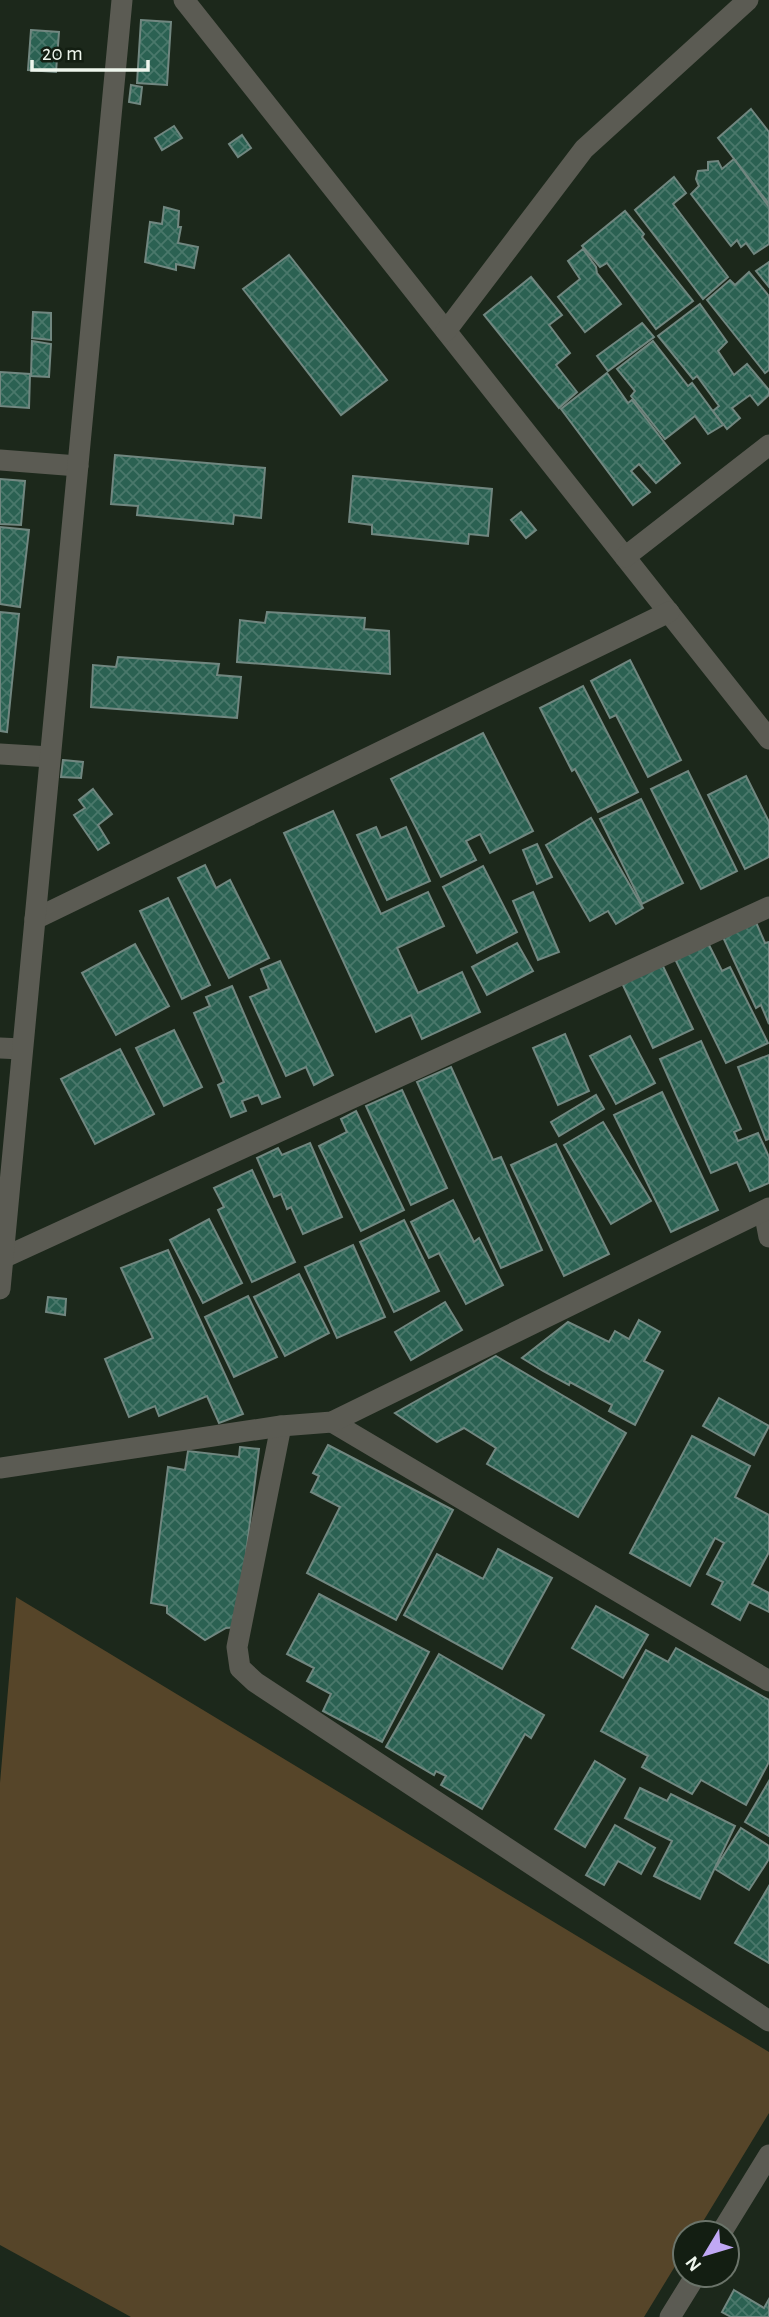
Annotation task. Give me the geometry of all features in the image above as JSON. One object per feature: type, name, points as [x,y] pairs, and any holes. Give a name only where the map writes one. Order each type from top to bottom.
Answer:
[{"type":"street","points":[[0,1289],[122,0]]},
{"type":"street","points":[[184,0],[769,739]]},
{"type":"street","points":[[446,331],[584,149],[748,0]]},
{"type":"street","points":[[625,557],[769,444]]},
{"type":"street","points":[[0,460],[78,466]]},
{"type":"street","points":[[35,919],[669,612]]},
{"type":"street","points":[[0,754],[50,757]]},
{"type":"street","points":[[3,1258],[769,907]]},
{"type":"street","points":[[0,1048],[22,1049]]},
{"type":"street","points":[[0,1468],[281,1426],[332,1422],[766,1210],[769,1237]]},
{"type":"street","points":[[332,1422],[769,1681]]},
{"type":"street","points":[[281,1426],[237,1647],[240,1668],[255,1682],[769,2021]]},
{"type":"street","points":[[730,2219],[769,2155]]},
{"type":"street","points":[[670,2317],[687,2289]]},
{"type":"shaded area","points":[[16,1597],[769,2052],[769,2113],[705,2219],[671,2219],[671,2273],[644,2317],[131,2317],[0,2245],[0,1783]]},
{"type":"building","points":[[141,20],[171,22],[167,85],[137,83]]},
{"type":"building","points":[[31,30],[59,32],[56,72],[28,70]]},
{"type":"building","points":[[131,85],[142,87],[140,104],[129,102]]},
{"type":"building","points":[[751,109],[769,132],[769,204],[718,138]]},
{"type":"building","points":[[174,126],[182,138],[162,150],[155,138]]},
{"type":"building","points":[[242,135],[251,148],[238,157],[229,144]]},
{"type":"building","points":[[734,159],[769,207],[769,244],[754,254],[746,243],[741,247],[737,240],[731,246],[691,194],[699,186],[696,179],[698,171],[708,170],[708,162],[718,161],[722,169]]},
{"type":"building","points":[[674,177],[686,193],[673,204],[728,277],[703,299],[635,210]]},
{"type":"building","points":[[164,207],[179,211],[178,227],[181,227],[178,243],[198,247],[194,268],[176,264],[176,270],[145,262],[150,222],[162,224]]},
{"type":"building","points":[[625,211],[644,234],[642,237],[693,301],[656,329],[607,263],[600,267],[582,246]]},
{"type":"building","points":[[583,249],[596,267],[597,273],[621,304],[585,332],[558,297],[580,279],[568,261]]},
{"type":"building","points":[[289,255],[387,380],[341,415],[243,289]]},
{"type":"building","points":[[769,262],[769,287],[756,271]]},
{"type":"building","points":[[749,272],[769,296],[769,370],[765,373],[707,300],[730,280],[735,285]]},
{"type":"building","points":[[531,277],[562,315],[549,325],[570,353],[556,365],[577,392],[559,408],[484,315]]},
{"type":"building","points":[[700,304],[727,342],[718,351],[734,375],[747,364],[769,390],[769,395],[758,405],[750,395],[732,408],[740,418],[727,429],[713,411],[719,406],[697,376],[693,379],[658,336]]},
{"type":"building","points":[[33,312],[51,313],[51,340],[32,338]]},
{"type":"building","points":[[642,323],[654,337],[608,371],[597,356]]},
{"type":"building","points":[[32,341],[51,344],[49,377],[31,376]]},
{"type":"building","points":[[653,341],[688,386],[692,383],[723,425],[708,434],[695,416],[665,439],[631,396],[635,391],[617,369]]},
{"type":"building","points":[[0,372],[30,374],[29,408],[0,406]]},
{"type":"building","points":[[607,373],[628,403],[632,400],[680,463],[656,483],[639,464],[631,471],[650,492],[633,505],[561,409]]},
{"type":"building","points":[[115,455],[265,468],[261,518],[234,515],[233,524],[137,515],[138,506],[111,504]]},
{"type":"building","points":[[353,476],[492,489],[488,536],[469,534],[468,544],[372,534],[372,525],[349,522]]},
{"type":"building","points":[[0,479],[25,481],[21,525],[0,524]]},
{"type":"building","points":[[521,512],[536,530],[526,538],[511,520]]},
{"type":"building","points":[[0,527],[29,530],[20,607],[0,604]]},
{"type":"building","points":[[0,612],[19,614],[7,732],[0,731]]},
{"type":"building","points":[[267,612],[365,618],[364,629],[389,631],[390,674],[237,662],[240,620],[265,623]]},
{"type":"building","points":[[118,657],[219,664],[217,675],[241,677],[237,718],[91,707],[93,665],[116,667]]},
{"type":"building","points":[[630,660],[681,760],[648,777],[616,715],[610,718],[591,681]]},
{"type":"building","points":[[583,686],[638,792],[598,812],[575,769],[572,771],[540,708]]},
{"type":"building","points":[[483,733],[533,831],[490,853],[480,834],[466,841],[476,860],[441,877],[391,779]]},
{"type":"building","points":[[63,760],[83,762],[81,778],[61,777]]},
{"type":"building","points":[[688,771],[737,871],[701,889],[651,789]]},
{"type":"building","points":[[746,776],[769,822],[769,857],[745,869],[708,795]]},
{"type":"building","points":[[93,789],[112,814],[98,825],[109,843],[98,850],[74,815],[85,808],[79,800]]},
{"type":"building","points":[[641,799],[683,883],[642,904],[600,819]]},
{"type":"building","points":[[333,811],[381,914],[428,892],[444,926],[397,948],[418,993],[462,972],[480,1012],[422,1039],[411,1015],[376,1032],[284,833]]},
{"type":"building","points":[[591,818],[643,908],[616,924],[608,911],[590,921],[546,845]]},
{"type":"building","points":[[376,827],[381,838],[406,827],[430,881],[387,900],[357,835]]},
{"type":"building","points":[[537,844],[552,877],[537,884],[523,850]]},
{"type":"building","points":[[205,865],[216,888],[230,880],[269,958],[229,978],[178,878]]},
{"type":"building","points":[[483,866],[517,932],[477,953],[443,887]]},
{"type":"building","points":[[533,892],[559,952],[538,960],[513,901]]},
{"type":"building","points":[[168,898],[210,985],[182,999],[140,911]]},
{"type":"building","points":[[755,920],[765,943],[769,942],[769,1024],[761,1005],[756,1008],[722,935]]},
{"type":"building","points":[[517,943],[533,971],[487,995],[472,967]]},
{"type":"building","points":[[708,943],[722,971],[730,967],[768,1043],[726,1063],[675,959]]},
{"type":"building","points":[[135,944],[169,1006],[116,1035],[82,973]]},
{"type":"building","points":[[660,960],[693,1029],[653,1048],[620,979]]},
{"type":"building","points":[[280,961],[333,1075],[314,1085],[306,1067],[286,1076],[250,997],[269,989],[261,969]]},
{"type":"building","points":[[232,986],[280,1097],[262,1104],[258,1095],[242,1101],[246,1111],[231,1117],[218,1085],[224,1082],[194,1013],[210,1006],[206,997]]},
{"type":"building","points":[[174,1030],[202,1087],[164,1106],[136,1048]]},
{"type":"building","points":[[565,1034],[589,1091],[558,1105],[533,1048]]},
{"type":"building","points":[[630,1036],[655,1083],[616,1104],[590,1056]]},
{"type":"building","points":[[701,1041],[741,1129],[734,1132],[738,1141],[758,1133],[769,1157],[769,1183],[750,1191],[737,1162],[711,1173],[660,1059]]},
{"type":"building","points":[[120,1049],[154,1114],[95,1144],[61,1079]]},
{"type":"building","points":[[769,1055],[769,1139],[766,1140],[738,1067]]},
{"type":"building","points":[[451,1067],[493,1160],[501,1157],[542,1250],[501,1268],[417,1082]]},
{"type":"building","points":[[402,1090],[447,1188],[411,1205],[366,1106]]},
{"type":"building","points":[[662,1092],[718,1210],[671,1232],[614,1115]]},
{"type":"building","points":[[596,1095],[604,1109],[559,1136],[551,1122]]},
{"type":"building","points":[[356,1111],[404,1210],[361,1231],[319,1146],[347,1132],[341,1119]]},
{"type":"building","points":[[603,1122],[651,1201],[611,1224],[564,1145]]},
{"type":"building","points":[[310,1143],[342,1217],[303,1234],[291,1207],[287,1209],[281,1194],[274,1197],[257,1158],[278,1148],[282,1155]]},
{"type":"building","points":[[556,1144],[609,1254],[564,1276],[511,1165]]},
{"type":"building","points":[[252,1170],[295,1262],[252,1282],[218,1210],[224,1207],[214,1188]]},
{"type":"building","points":[[453,1200],[474,1242],[479,1238],[503,1285],[466,1304],[439,1253],[429,1258],[411,1222]]},
{"type":"building","points":[[209,1219],[242,1283],[203,1303],[170,1240]]},
{"type":"building","points":[[404,1220],[439,1291],[394,1312],[360,1242]]},
{"type":"building","points":[[353,1245],[385,1317],[337,1338],[305,1267]]},
{"type":"building","points":[[168,1250],[243,1414],[219,1423],[207,1396],[159,1416],[155,1406],[129,1417],[105,1359],[153,1338],[121,1268]]},
{"type":"building","points":[[299,1274],[329,1333],[285,1356],[254,1297]]},
{"type":"building","points":[[248,1296],[277,1357],[234,1377],[205,1317]]},
{"type":"building","points":[[48,1297],[66,1299],[65,1315],[46,1312]]},
{"type":"building","points":[[445,1302],[462,1330],[411,1360],[395,1332]]},
{"type":"building","points":[[639,1320],[660,1332],[644,1361],[663,1371],[635,1425],[609,1411],[612,1405],[570,1382],[569,1385],[522,1358],[568,1322],[609,1342],[615,1331],[629,1339]]},
{"type":"building","points":[[496,1356],[626,1433],[578,1517],[487,1464],[496,1448],[464,1428],[437,1442],[395,1413]]},
{"type":"building","points":[[719,1398],[769,1426],[754,1455],[703,1426]]},
{"type":"building","points":[[692,1436],[750,1466],[735,1497],[769,1515],[769,1552],[752,1584],[769,1593],[769,1612],[749,1602],[740,1620],[712,1604],[723,1582],[707,1574],[724,1543],[715,1538],[690,1586],[630,1553]]},
{"type":"building","points":[[328,1445],[453,1510],[396,1620],[307,1573],[340,1507],[311,1492],[319,1476],[313,1473]]},
{"type":"building","points":[[240,1447],[259,1449],[237,1627],[226,1628],[205,1640],[167,1613],[167,1606],[151,1603],[168,1467],[185,1470],[188,1451],[239,1457]]},
{"type":"building","points":[[498,1549],[552,1578],[502,1669],[404,1615],[437,1554],[483,1579]]},
{"type":"building","points":[[319,1594],[429,1652],[382,1742],[323,1711],[331,1694],[307,1681],[314,1668],[287,1654]]},
{"type":"building","points":[[596,1606],[648,1635],[623,1678],[572,1648]]},
{"type":"building","points":[[676,1648],[769,1700],[769,1762],[746,1805],[701,1780],[692,1794],[642,1767],[648,1756],[601,1731],[646,1650],[668,1662]]},
{"type":"building","points":[[439,1654],[544,1715],[531,1738],[525,1734],[482,1809],[441,1785],[446,1776],[436,1771],[434,1775],[386,1747]]},
{"type":"building","points":[[595,1761],[625,1779],[585,1847],[555,1829]]},
{"type":"building","points":[[769,1781],[769,1836],[745,1822]]},
{"type":"building","points":[[640,1788],[667,1801],[671,1794],[735,1826],[700,1899],[654,1876],[672,1841],[625,1818]]},
{"type":"building","points":[[615,1825],[655,1848],[641,1874],[618,1861],[604,1885],[586,1875]]},
{"type":"building","points":[[741,1828],[769,1846],[769,1859],[749,1890],[715,1869]]},
{"type":"building","points":[[769,1886],[769,1963],[735,1943]]},
{"type":"building","points":[[734,2290],[764,2308],[769,2299],[769,2317],[731,2317],[722,2312]]}]
